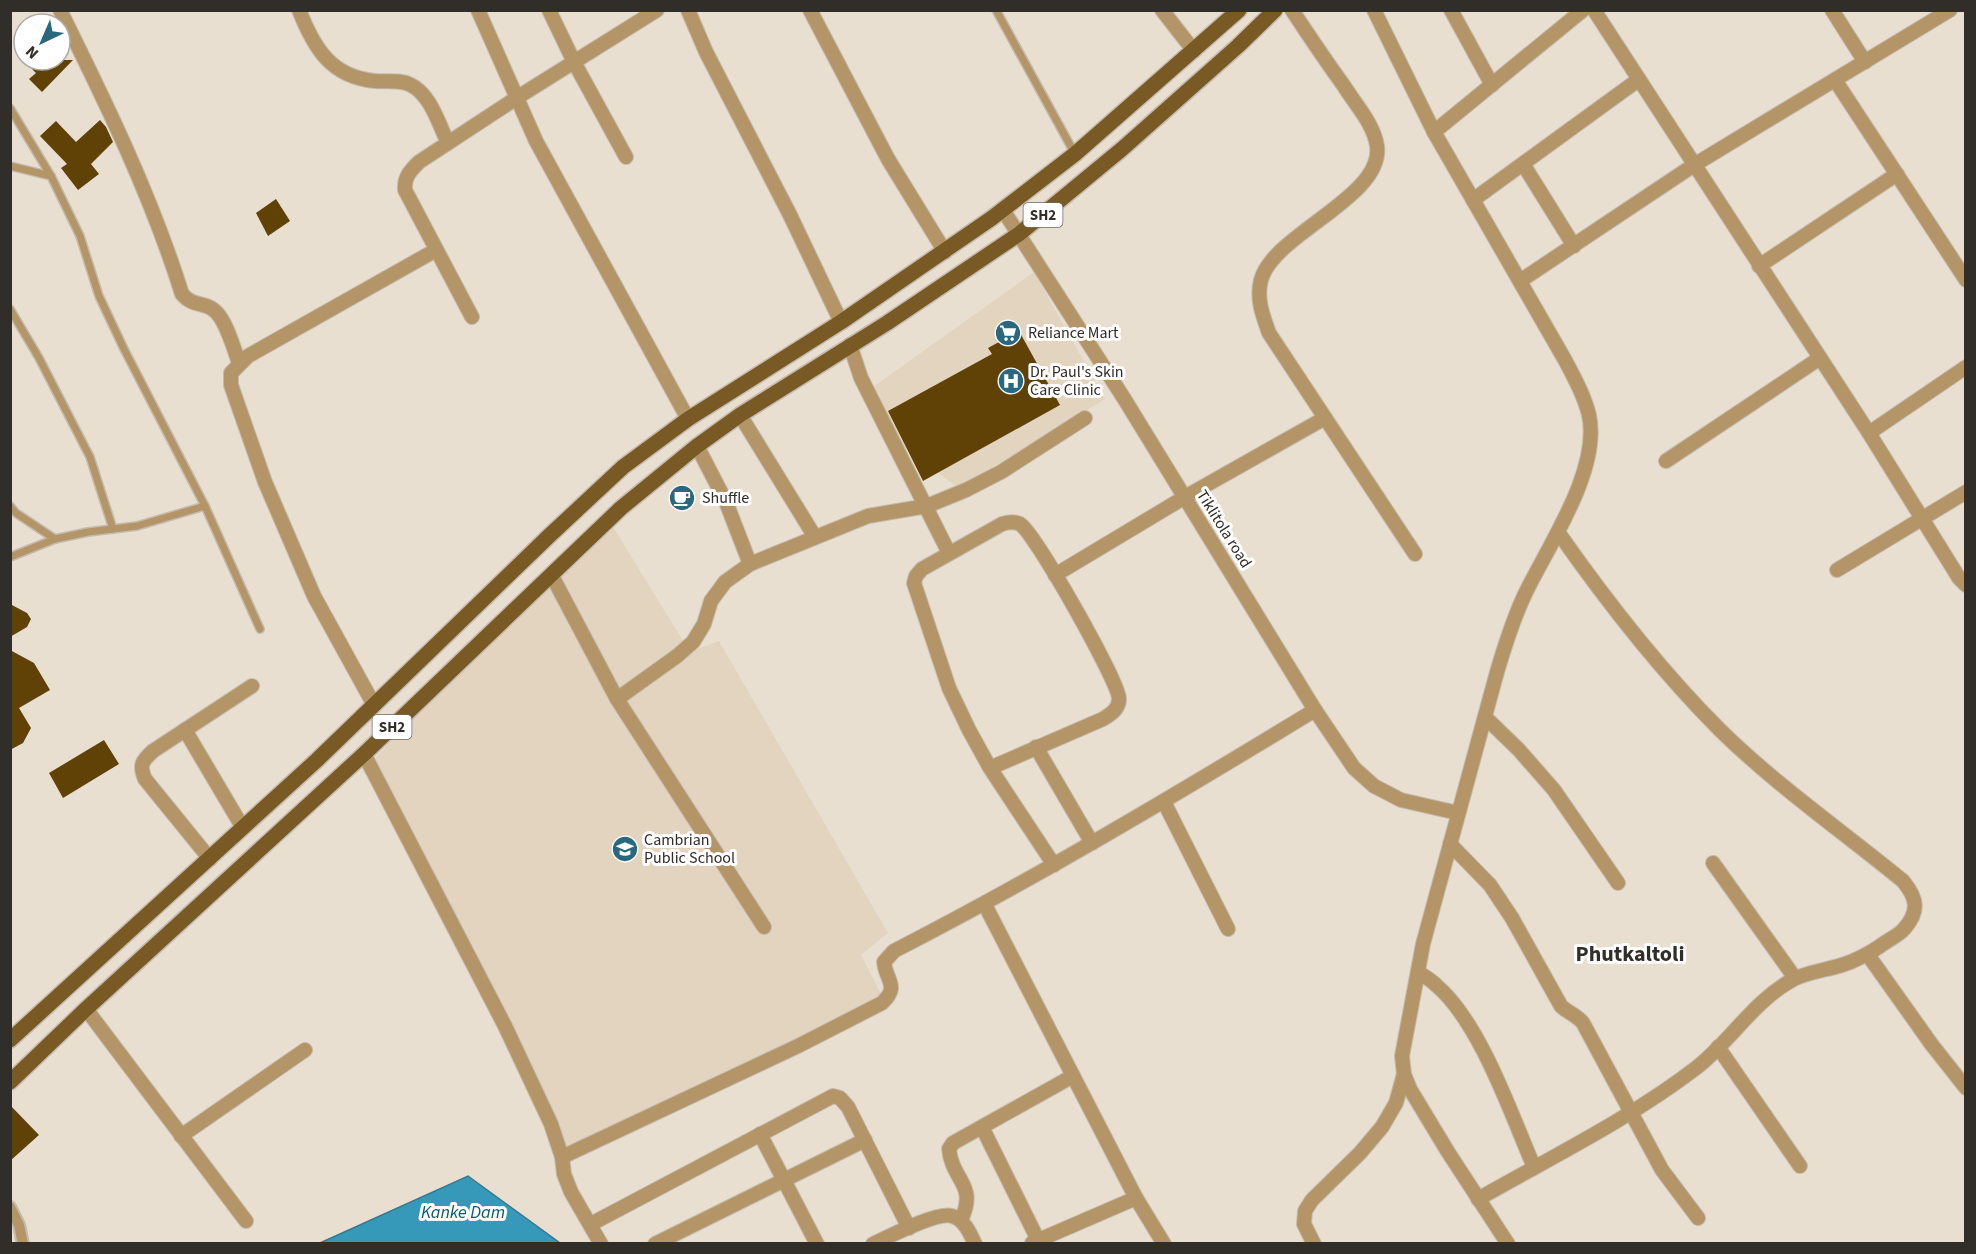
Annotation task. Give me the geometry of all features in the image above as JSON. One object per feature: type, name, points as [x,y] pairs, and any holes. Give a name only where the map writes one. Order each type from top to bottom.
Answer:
[{"type":"main road","name":"SH2","points":[[10,1040],[210,859],[623,466],[688,419],[841,322],[1003,210],[1075,154],[1239,10]]},
{"type":"main road","name":"SH2","points":[[10,1082],[86,1009],[364,754],[621,508],[697,446],[740,415],[939,289],[1019,234],[1079,187],[1238,46],[1275,10]]},
{"type":"street","points":[[60,10],[114,119],[147,193],[182,294],[189,302],[215,310],[223,321],[239,363]]},
{"type":"street","points":[[299,10],[315,44],[336,68],[357,78],[399,81],[412,86],[423,95],[448,143]]},
{"type":"street","points":[[478,10],[536,141],[688,419]]},
{"type":"street","points":[[549,10],[574,62],[627,157]]},
{"type":"street","points":[[472,317],[405,190],[404,181],[409,171],[518,97],[657,10]]},
{"type":"street","points":[[688,10],[706,52],[790,215],[841,322]]},
{"type":"street","points":[[810,10],[888,159],[945,252]]},
{"type":"street","points":[[1162,10],[1194,51]]},
{"type":"street","points":[[1292,10],[1369,124],[1377,147],[1373,167],[1359,188],[1274,257],[1261,279],[1258,302],[1269,333],[1414,554]]},
{"type":"street","points":[[1374,10],[1434,132],[1565,360],[1580,390],[1589,416],[1590,441],[1584,470],[1558,532],[1524,595],[1510,628],[1450,844],[1418,972],[1402,1056],[1404,1074],[1410,1089],[1508,1244]]},
{"type":"street","points":[[1451,10],[1492,85]]},
{"type":"street","points":[[1434,132],[1583,10]]},
{"type":"street","points":[[1594,10],[1965,585]]},
{"type":"street","points":[[1832,10],[1865,62]]},
{"type":"street","points":[[1520,281],[1694,165],[1950,10]]},
{"type":"street","points":[[1473,200],[1638,80]]},
{"type":"street","points":[[1835,80],[1964,276]]},
{"type":"street","points":[[1523,164],[1574,246]]},
{"type":"street","points":[[1759,266],[1897,174]]},
{"type":"street","name":"Tiklitola road","points":[[1003,210],[1354,768],[1374,786],[1401,801],[1458,813]]},
{"type":"street","points":[[374,705],[314,596],[265,482],[231,385],[231,373],[248,356],[436,250]]},
{"type":"street","points":[[850,345],[861,378],[949,553]]},
{"type":"street","points":[[1666,461],[1820,358]]},
{"type":"street","points":[[1869,433],[1965,367]]},
{"type":"street","points":[[740,415],[815,537]]},
{"type":"street","points":[[617,699],[693,642],[704,624],[711,601],[725,582],[750,564],[868,516],[927,506],[966,490],[1001,472],[1085,418]]},
{"type":"street","points":[[1055,575],[1185,497],[1325,418]]},
{"type":"street","points":[[697,446],[726,502],[750,564]]},
{"type":"street","points":[[1837,570],[1965,492]]},
{"type":"street","points":[[990,768],[1103,719],[1114,712],[1119,702],[1119,691],[1110,672],[1055,575],[1028,532],[1019,524],[1011,522],[1002,524],[922,569],[914,583],[950,688],[969,730],[990,768],[1054,865]]},
{"type":"street","points":[[1478,1199],[1632,1111],[1698,1066],[1772,993],[1795,978],[1868,955],[1903,931],[1912,918],[1915,908],[1914,894],[1904,881],[1769,774],[1720,730],[1632,632],[1558,532]]},
{"type":"street","points":[[552,576],[617,699],[764,927]]},
{"type":"street","points":[[210,859],[145,779],[140,768],[142,761],[153,751],[252,686]]},
{"type":"street","points":[[562,1157],[798,1046],[882,1003],[892,989],[884,968],[887,956],[985,905],[1164,802],[1316,710]]},
{"type":"street","points":[[1485,717],[1519,750],[1554,790],[1618,883]]},
{"type":"street","points":[[185,730],[243,828]]},
{"type":"street","points":[[1036,747],[1092,843]]},
{"type":"street","points":[[364,754],[505,1026],[551,1124],[571,1192],[601,1244]]},
{"type":"street","points":[[1164,802],[1228,929]]},
{"type":"street","points":[[1450,844],[1470,862],[1496,893],[1561,1006],[1583,1023],[1662,1170],[1698,1218]]},
{"type":"street","points":[[1713,863],[1795,978]]},
{"type":"street","points":[[985,905],[1136,1197],[1164,1244]]},
{"type":"street","points":[[1868,955],[1965,1088]]},
{"type":"street","points":[[1418,972],[1437,986],[1459,1011],[1476,1037],[1534,1167]]},
{"type":"street","points":[[86,1009],[246,1221]]},
{"type":"street","points":[[1718,1047],[1800,1166]]},
{"type":"street","points":[[181,1136],[305,1050]]},
{"type":"street","points":[[1314,1244],[1304,1224],[1305,1211],[1312,1200],[1360,1153],[1382,1127],[1396,1103],[1404,1074]]},
{"type":"street","points":[[961,1220],[968,1200],[966,1189],[950,1157],[949,1149],[953,1143],[1073,1076]]},
{"type":"street","points":[[591,1224],[833,1096],[840,1098],[848,1107],[909,1228]]},
{"type":"street","points":[[982,1127],[1034,1242],[1136,1197]]},
{"type":"street","points":[[760,1134],[818,1244]]},
{"type":"street","points":[[656,1244],[865,1140]]},
{"type":"street","points":[[10,1207],[19,1226],[23,1244]]},
{"type":"street","points":[[873,1244],[939,1216],[951,1215],[961,1220],[975,1244]]},
{"type":"lane","points":[[996,10],[1075,154]]},
{"type":"lane","points":[[10,108],[51,176],[81,236],[104,307],[205,506],[260,629]]},
{"type":"lane","points":[[10,166],[51,176]]},
{"type":"lane","points":[[10,309],[39,358],[90,457],[113,529]]},
{"type":"lane","points":[[10,506],[16,513],[55,538]]},
{"type":"lane","points":[[10,557],[55,538],[137,526],[205,506]]},
{"type":"shaded area","name":"Reliance Mart","points":[[1034,272],[1105,399],[958,488],[880,428],[863,394]]},
{"type":"shaded area","name":"Cambrian Public School","points":[[610,522],[690,652],[719,641],[888,933],[861,955],[884,1000],[562,1150],[369,765],[465,661]]},
{"type":"water","name":"Kanke Dam","points":[[468,1176],[560,1243],[320,1243]]},
{"type":"building","points":[[61,72],[42,92],[29,79],[36,73]]},
{"type":"building","points":[[100,120],[113,142],[91,164],[99,174],[78,190],[61,168],[67,164],[40,136],[56,121],[76,142]]},
{"type":"building","points":[[276,199],[290,221],[268,236],[256,213]]},
{"type":"building","points":[[1019,331],[1060,405],[923,481],[888,411],[992,354],[988,348]]},
{"type":"building","points":[[10,604],[27,613],[31,619],[27,627],[10,637]]},
{"type":"building","points":[[10,650],[34,663],[50,690],[19,708],[31,728],[23,743],[10,750]]},
{"type":"building","points":[[104,740],[119,764],[63,798],[49,773]]},
{"type":"building","points":[[10,1105],[39,1135],[10,1161]]},
{"type":"place","name":"Reliance Mart","points":[[1008,333]]},
{"type":"place","name":"Dr. Paul's Skin Care Clinic","points":[[1011,381]]},
{"type":"place","name":"Shuffle","points":[[682,498]]},
{"type":"place","name":"Cambrian Public School","points":[[625,849]]},
{"type":"district","name":"Phutkaltoli","points":[[1630,954]]}]
